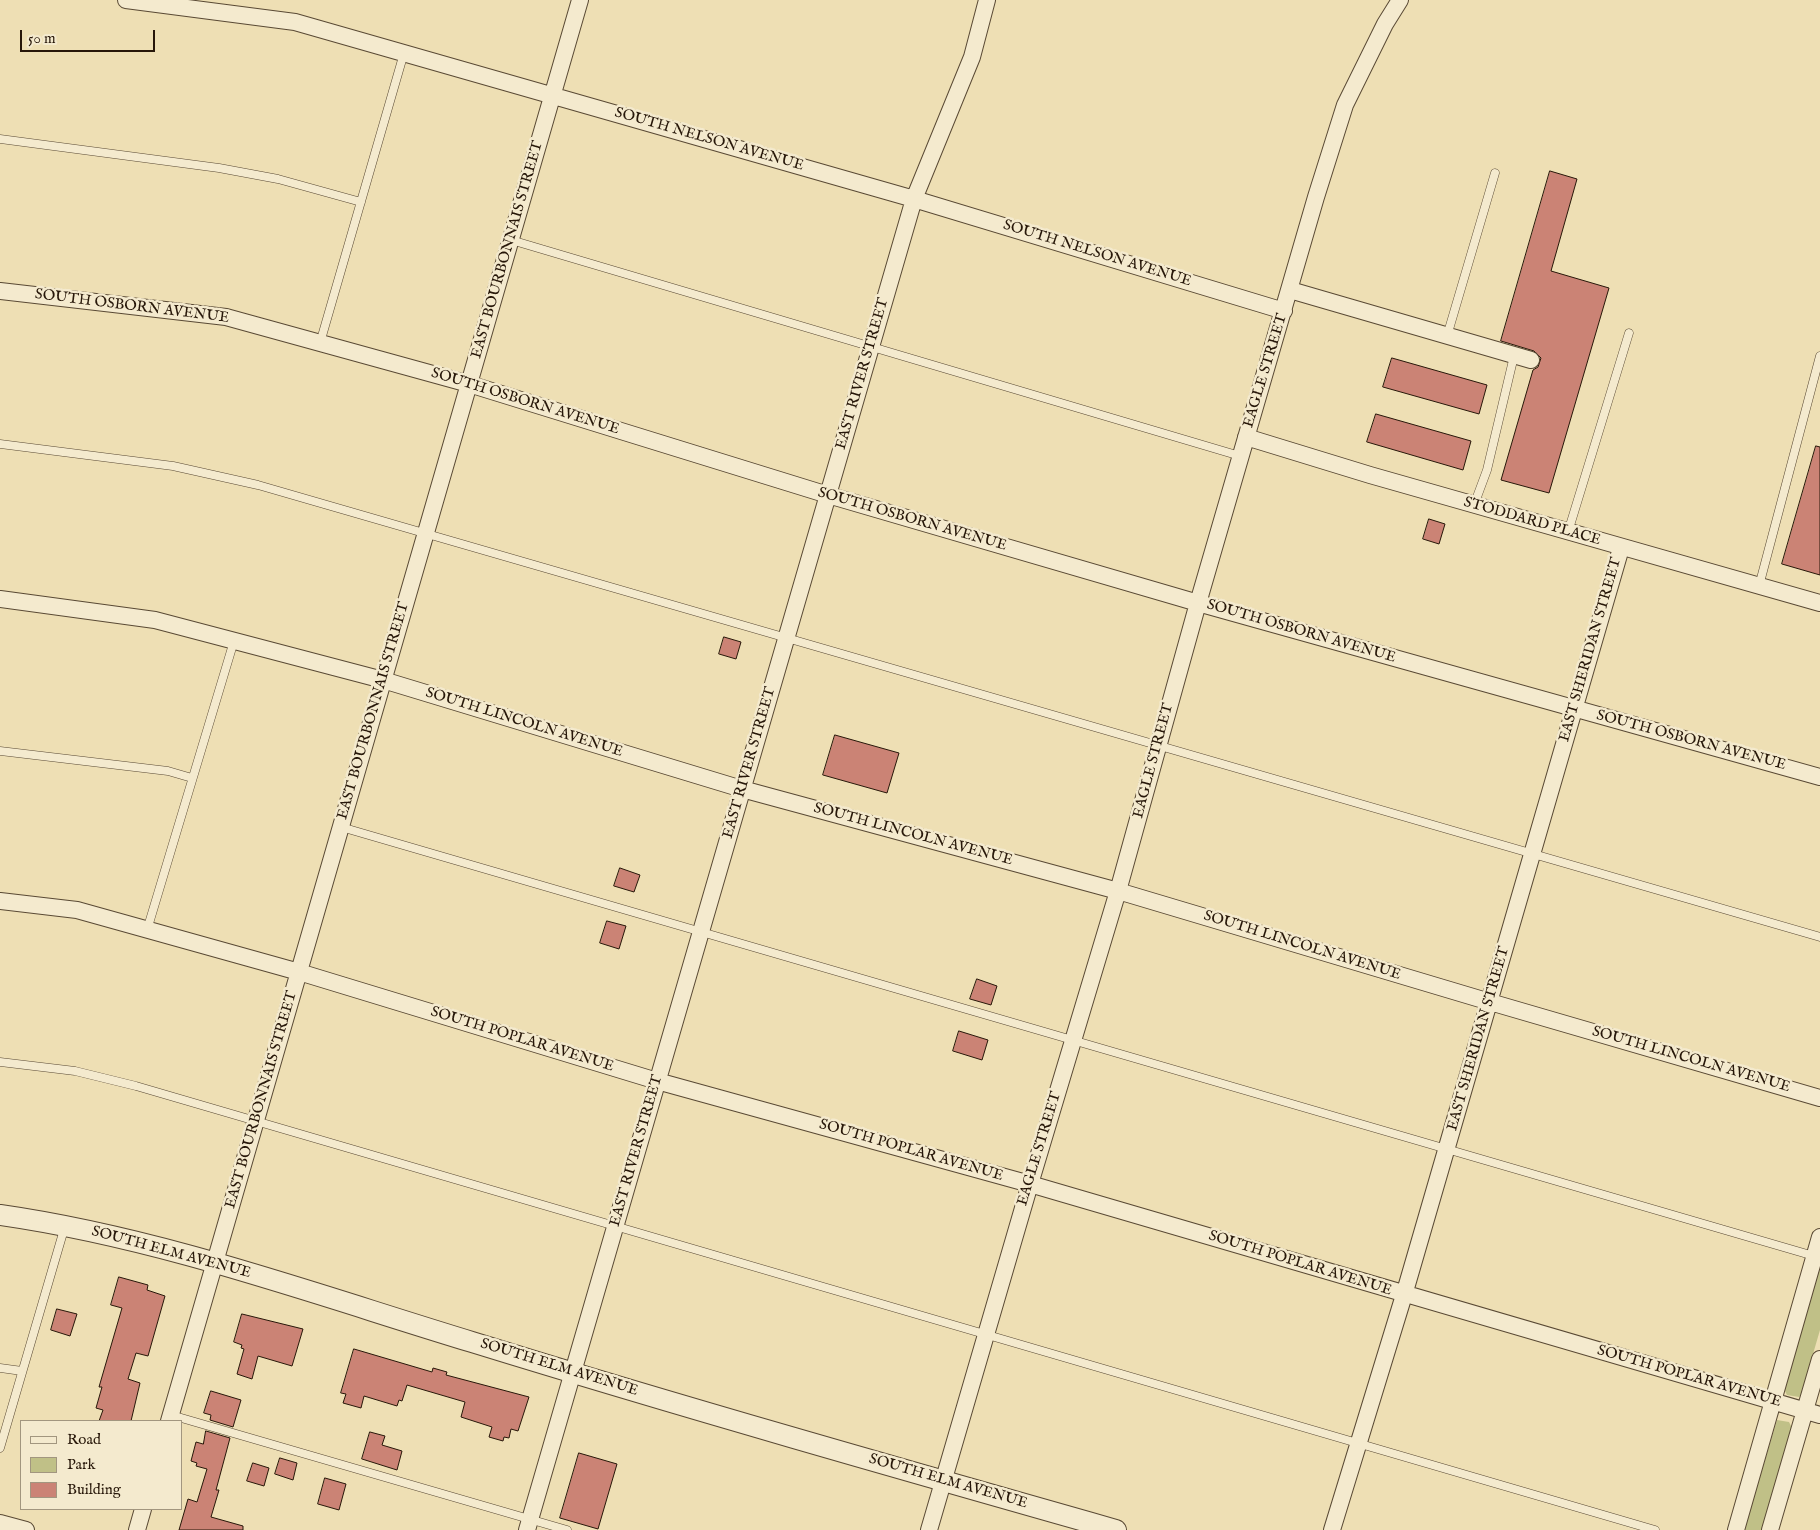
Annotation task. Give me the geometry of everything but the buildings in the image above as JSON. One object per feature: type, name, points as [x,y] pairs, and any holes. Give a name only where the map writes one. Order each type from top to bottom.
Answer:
[{"type":"street","name":"SOUTH NELSON AVENUE","points":[[126,0],[295,22],[914,199],[1284,311]]},
{"type":"street","name":"EAST BOURBONNAIS STREET","points":[[170,1418],[580,0]]},
{"type":"street","name":"EAST RIVER STREET","points":[[528,1525],[914,199],[972,57],[987,0]]},
{"type":"street","name":"EAGLE STREET","points":[[929,1530],[1118,891],[1198,603],[1316,197],[1345,105],[1385,24],[1400,0]]},
{"type":"street","name":"SOUTH OSBORN AVENUE","points":[[0,290],[226,317],[469,384],[828,495],[1198,603],[1820,777]]},
{"type":"street","points":[[1290,290],[1531,360]]},
{"type":"street","name":"STODDARD PLACE","points":[[1246,437],[1621,548],[1820,603]]},
{"type":"street","name":"EAST SHERIDAN STREET","points":[[1332,1530],[1447,1149],[1621,548]]},
{"type":"street","name":"SOUTH LINCOLN AVENUE","points":[[0,599],[156,620],[383,680],[742,789],[1118,891],[1820,1098]]},
{"type":"street","name":"SOUTH POPLAR AVENUE","points":[[0,901],[77,910],[299,972],[658,1081],[1030,1184],[1812,1413]]},
{"type":"street","name":"SOUTH ELM AVENUE","points":[[0,1215],[66,1224],[214,1264],[573,1373],[1116,1530]]},
{"type":"street","points":[[1736,1530],[1820,1237]]},
{"type":"street","points":[[1770,1530],[1812,1413],[1820,1359]]},
{"type":"street","points":[[137,1530],[143,1510]]},
{"type":"street","points":[[0,1523],[26,1530]]},
{"type":"lane","points":[[320,343],[404,53]]},
{"type":"lane","points":[[0,139],[219,168],[278,179],[361,202]]},
{"type":"lane","points":[[1448,336],[1495,173]]},
{"type":"lane","points":[[511,240],[1240,456]]},
{"type":"lane","points":[[1568,532],[1629,333]]},
{"type":"lane","points":[[1474,505],[1487,470],[1514,356]]},
{"type":"lane","points":[[1759,586],[1820,356]]},
{"type":"lane","points":[[0,444],[174,466],[258,485],[1820,937]]},
{"type":"lane","points":[[147,930],[234,641]]},
{"type":"lane","points":[[0,751],[168,771],[192,778]]},
{"type":"lane","points":[[341,826],[1814,1256]]},
{"type":"lane","points":[[0,1062],[100,1077],[256,1120],[1655,1530]]},
{"type":"lane","points":[[0,1448],[66,1224]]},
{"type":"lane","points":[[0,1368],[22,1371]]},
{"type":"lane","points":[[182,1422],[528,1525],[566,1530]]},
{"type":"green space","points":[[1820,1267],[1820,1330],[1801,1395],[1799,1397],[1787,1395],[1784,1389]]},
{"type":"green space","points":[[1777,1420],[1789,1422],[1792,1428],[1762,1530],[1744,1530]]}]
